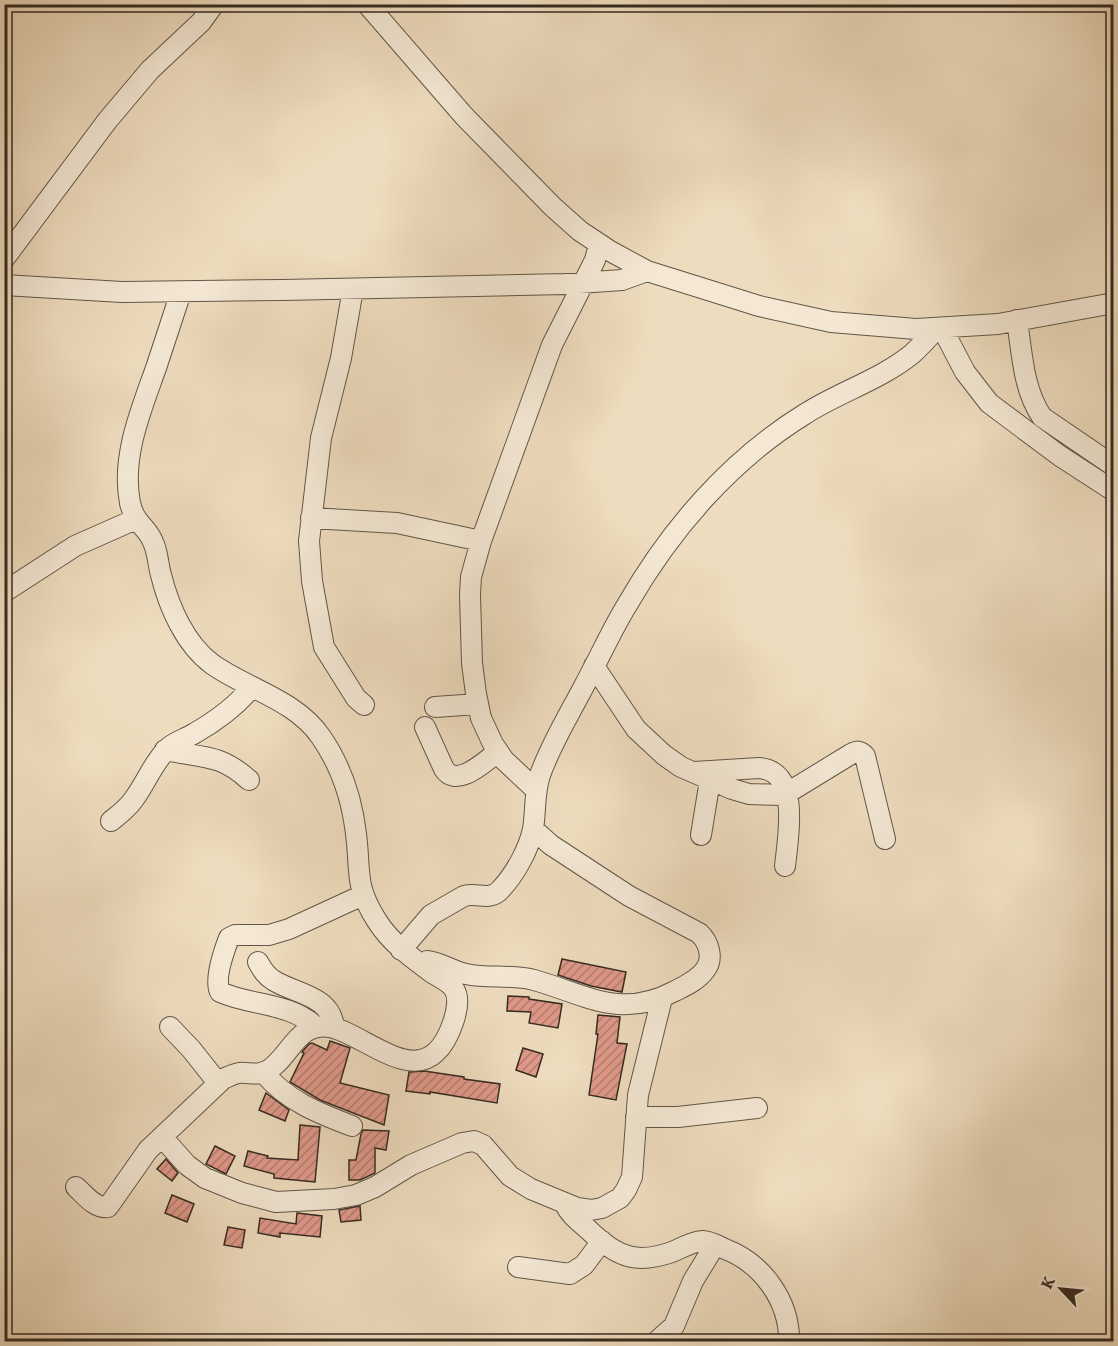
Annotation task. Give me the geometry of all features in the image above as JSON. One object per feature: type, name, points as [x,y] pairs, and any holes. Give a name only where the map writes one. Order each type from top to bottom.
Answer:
[{"type":"street","points":[[4,259],[107,121],[150,70],[195,28],[214,4]]},
{"type":"street","points":[[367,4],[464,116],[560,213],[599,244],[647,271],[747,302],[831,322],[916,329],[1017,320],[1113,303]]},
{"type":"street","points":[[536,790],[498,752],[488,734],[478,704],[472,663],[471,577],[481,541],[552,345],[595,260],[599,244]]},
{"type":"street","points":[[4,285],[122,292],[353,289],[565,284],[622,280],[647,271]]},
{"type":"street","points":[[353,289],[341,358],[321,438],[309,541],[312,581],[324,647],[356,698],[364,705]]},
{"type":"street","points":[[181,292],[132,443],[129,499],[136,519],[154,543],[164,586],[190,642],[210,662],[306,719],[322,739],[341,771],[348,793],[356,833],[359,881],[363,895],[388,937],[418,963],[453,986],[456,991],[456,1012],[445,1039],[437,1052],[421,1060],[399,1059],[354,1035],[325,1027],[292,1011],[220,992],[219,976],[228,938],[235,935],[269,935],[289,929],[363,895]]},
{"type":"street","points":[[1017,320],[1034,406],[1042,417],[1113,466]]},
{"type":"street","points":[[940,328],[965,372],[989,403],[1060,456],[1113,491]]},
{"type":"street","points":[[402,950],[431,915],[469,894],[491,897],[501,890],[517,866],[533,829],[536,790],[540,775],[557,735],[627,605],[680,527],[741,461],[764,441],[807,412],[910,355],[940,328]]},
{"type":"street","points":[[311,518],[397,523],[481,541]]},
{"type":"street","points":[[4,592],[75,546],[136,519]]},
{"type":"street","points":[[594,666],[636,729],[664,755],[691,772],[748,794],[776,796],[787,794],[851,754],[857,751],[862,752],[865,756],[885,839]]},
{"type":"street","points":[[111,821],[123,812],[135,798],[165,750],[173,743],[208,725],[241,699],[252,687]]},
{"type":"street","points":[[435,707],[478,704]]},
{"type":"street","points":[[425,727],[444,769],[452,776],[466,774],[498,752]]},
{"type":"street","points":[[165,750],[218,759],[236,769],[249,780]]},
{"type":"street","points":[[691,772],[766,768],[778,774],[787,794],[789,810],[785,866]]},
{"type":"street","points":[[701,835],[710,780]]},
{"type":"street","points":[[418,963],[435,962],[478,976],[527,979],[575,995],[618,1005],[644,1004],[662,998],[685,986],[706,970],[710,955],[704,937],[628,896],[551,845],[533,829]]},
{"type":"street","points":[[76,1188],[95,1204],[102,1208],[108,1207],[139,1161],[218,1083],[237,1073],[263,1072],[278,1062],[294,1041],[307,1030],[325,1027],[333,1018],[326,1008],[306,994],[271,979],[263,972],[258,962]]},
{"type":"street","points":[[162,1137],[187,1164],[205,1178],[242,1193],[276,1202],[334,1199],[364,1192],[411,1165],[462,1143],[474,1141],[483,1144],[502,1168],[516,1181],[531,1190],[565,1204],[591,1210],[602,1208],[612,1204],[626,1190],[632,1178],[638,1095],[662,998]]},
{"type":"street","points":[[170,1027],[218,1083]]},
{"type":"street","points":[[263,1072],[278,1089],[306,1107],[352,1126]]},
{"type":"street","points":[[636,1117],[678,1117],[758,1108]]},
{"type":"street","points":[[565,1204],[571,1214],[602,1241],[616,1253],[626,1257],[661,1255],[702,1241],[743,1257],[768,1280],[780,1299],[787,1319],[789,1341]]},
{"type":"street","points":[[518,1267],[570,1274],[584,1265],[602,1241]]},
{"type":"street","points":[[656,1341],[674,1326],[693,1281],[715,1245]]},
{"type":"building","points":[[562,959],[626,972],[622,992],[591,986],[558,975]]},
{"type":"building","points":[[508,996],[529,997],[529,999],[562,1004],[558,1028],[529,1023],[531,1012],[507,1011]]},
{"type":"building","points":[[598,1015],[620,1017],[617,1043],[627,1044],[616,1100],[589,1095],[598,1034],[596,1034]]},
{"type":"building","points":[[330,1041],[350,1048],[340,1083],[389,1095],[384,1125],[320,1100],[290,1082],[304,1053],[302,1052],[309,1044],[312,1043],[327,1050]]},
{"type":"building","points":[[523,1048],[543,1054],[536,1077],[516,1070]]},
{"type":"building","points":[[424,1071],[500,1084],[497,1103],[430,1092],[430,1094],[406,1091],[409,1072]]},
{"type":"building","points":[[266,1093],[289,1110],[285,1121],[259,1110]]},
{"type":"building","points":[[300,1125],[320,1127],[315,1182],[274,1178],[274,1174],[244,1166],[248,1151],[268,1156],[267,1158],[298,1160]]},
{"type":"building","points":[[363,1130],[389,1131],[386,1150],[375,1148],[375,1173],[360,1180],[349,1180],[349,1160],[356,1160]]},
{"type":"building","points":[[215,1146],[235,1156],[226,1174],[206,1164]]},
{"type":"building","points":[[166,1159],[178,1173],[172,1181],[157,1169]]},
{"type":"building","points":[[172,1195],[194,1204],[187,1222],[165,1213]]},
{"type":"building","points":[[360,1206],[361,1220],[341,1222],[339,1210]]},
{"type":"building","points":[[297,1213],[322,1216],[320,1237],[280,1233],[280,1237],[258,1233],[260,1218],[296,1224]]},
{"type":"building","points":[[228,1227],[245,1230],[242,1248],[224,1245]]}]
